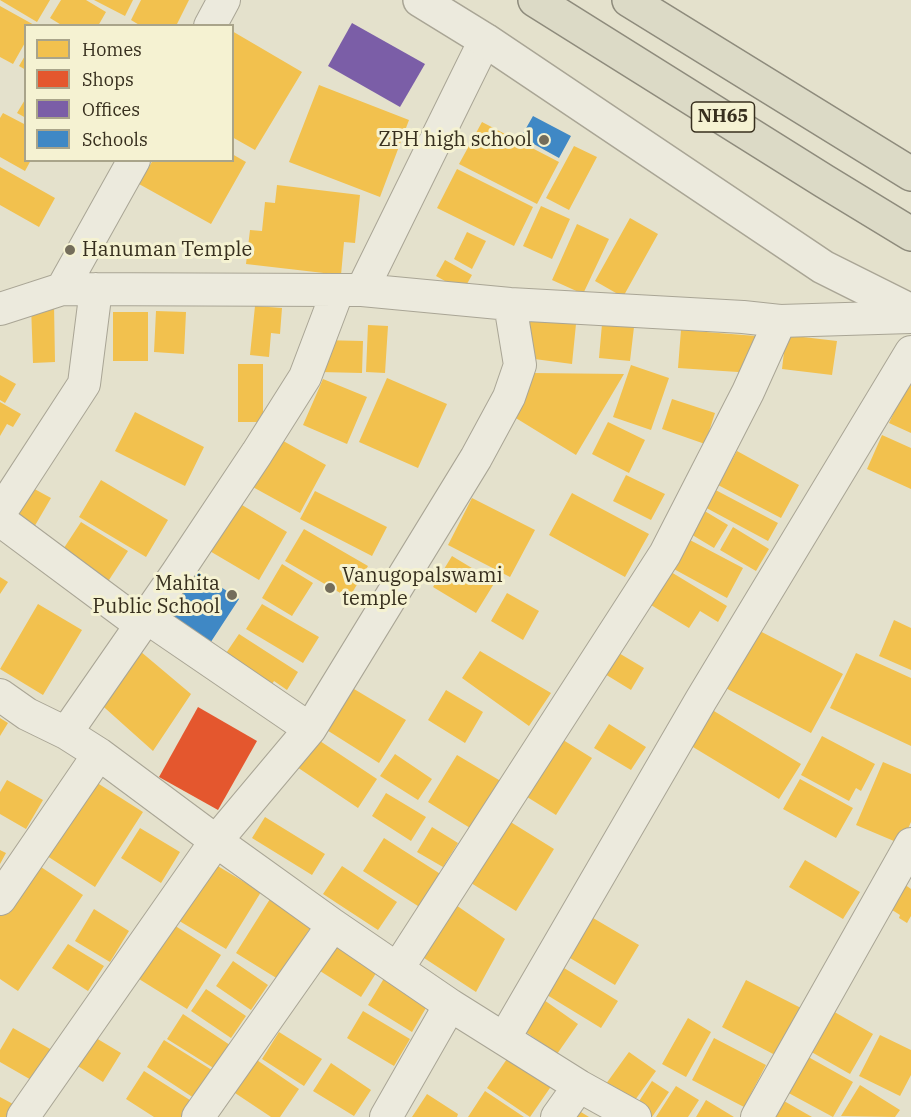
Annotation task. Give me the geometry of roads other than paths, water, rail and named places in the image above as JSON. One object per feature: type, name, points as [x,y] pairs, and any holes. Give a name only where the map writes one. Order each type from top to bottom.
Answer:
[{"type":"highway","name":"NH65","points":[[535,0],[911,234]]},
{"type":"highway","name":"NH65","points":[[629,0],[911,174]]},
{"type":"street","points":[[211,24],[224,0]]},
{"type":"street","points":[[420,0],[485,40],[822,267],[911,311]]},
{"type":"street","points":[[66,733],[177,573],[305,377],[485,40]]},
{"type":"street","points":[[62,289],[133,162]]},
{"type":"street","points":[[0,309],[62,289],[350,290],[510,304],[780,321],[911,317]]},
{"type":"street","points":[[0,513],[84,384],[96,289]]},
{"type":"street","points":[[23,1117],[216,841],[310,729],[476,458],[509,397],[520,365],[510,304]]},
{"type":"street","points":[[398,968],[665,554],[748,392],[780,321]]},
{"type":"street","points":[[504,1039],[701,700],[911,352]]},
{"type":"street","points":[[0,520],[143,621],[310,729]]},
{"type":"street","points":[[0,695],[27,714],[66,733],[99,754],[216,841],[450,1005],[579,1086],[635,1117]]},
{"type":"street","points":[[0,899],[99,754]]},
{"type":"street","points":[[758,1117],[911,844]]},
{"type":"street","points":[[198,1117],[333,924]]},
{"type":"street","points":[[386,1117],[450,1005]]},
{"type":"street","points":[[557,1117],[579,1086]]},
{"type":"place","name":"ZPH high school","points":[[544,140]]},
{"type":"place","name":"Hanuman Temple","points":[[70,250]]},
{"type":"place","name":"Vanugopalswami temple","points":[[330,588]]},
{"type":"place","name":"Mahita Public School","points":[[232,595]]}]
